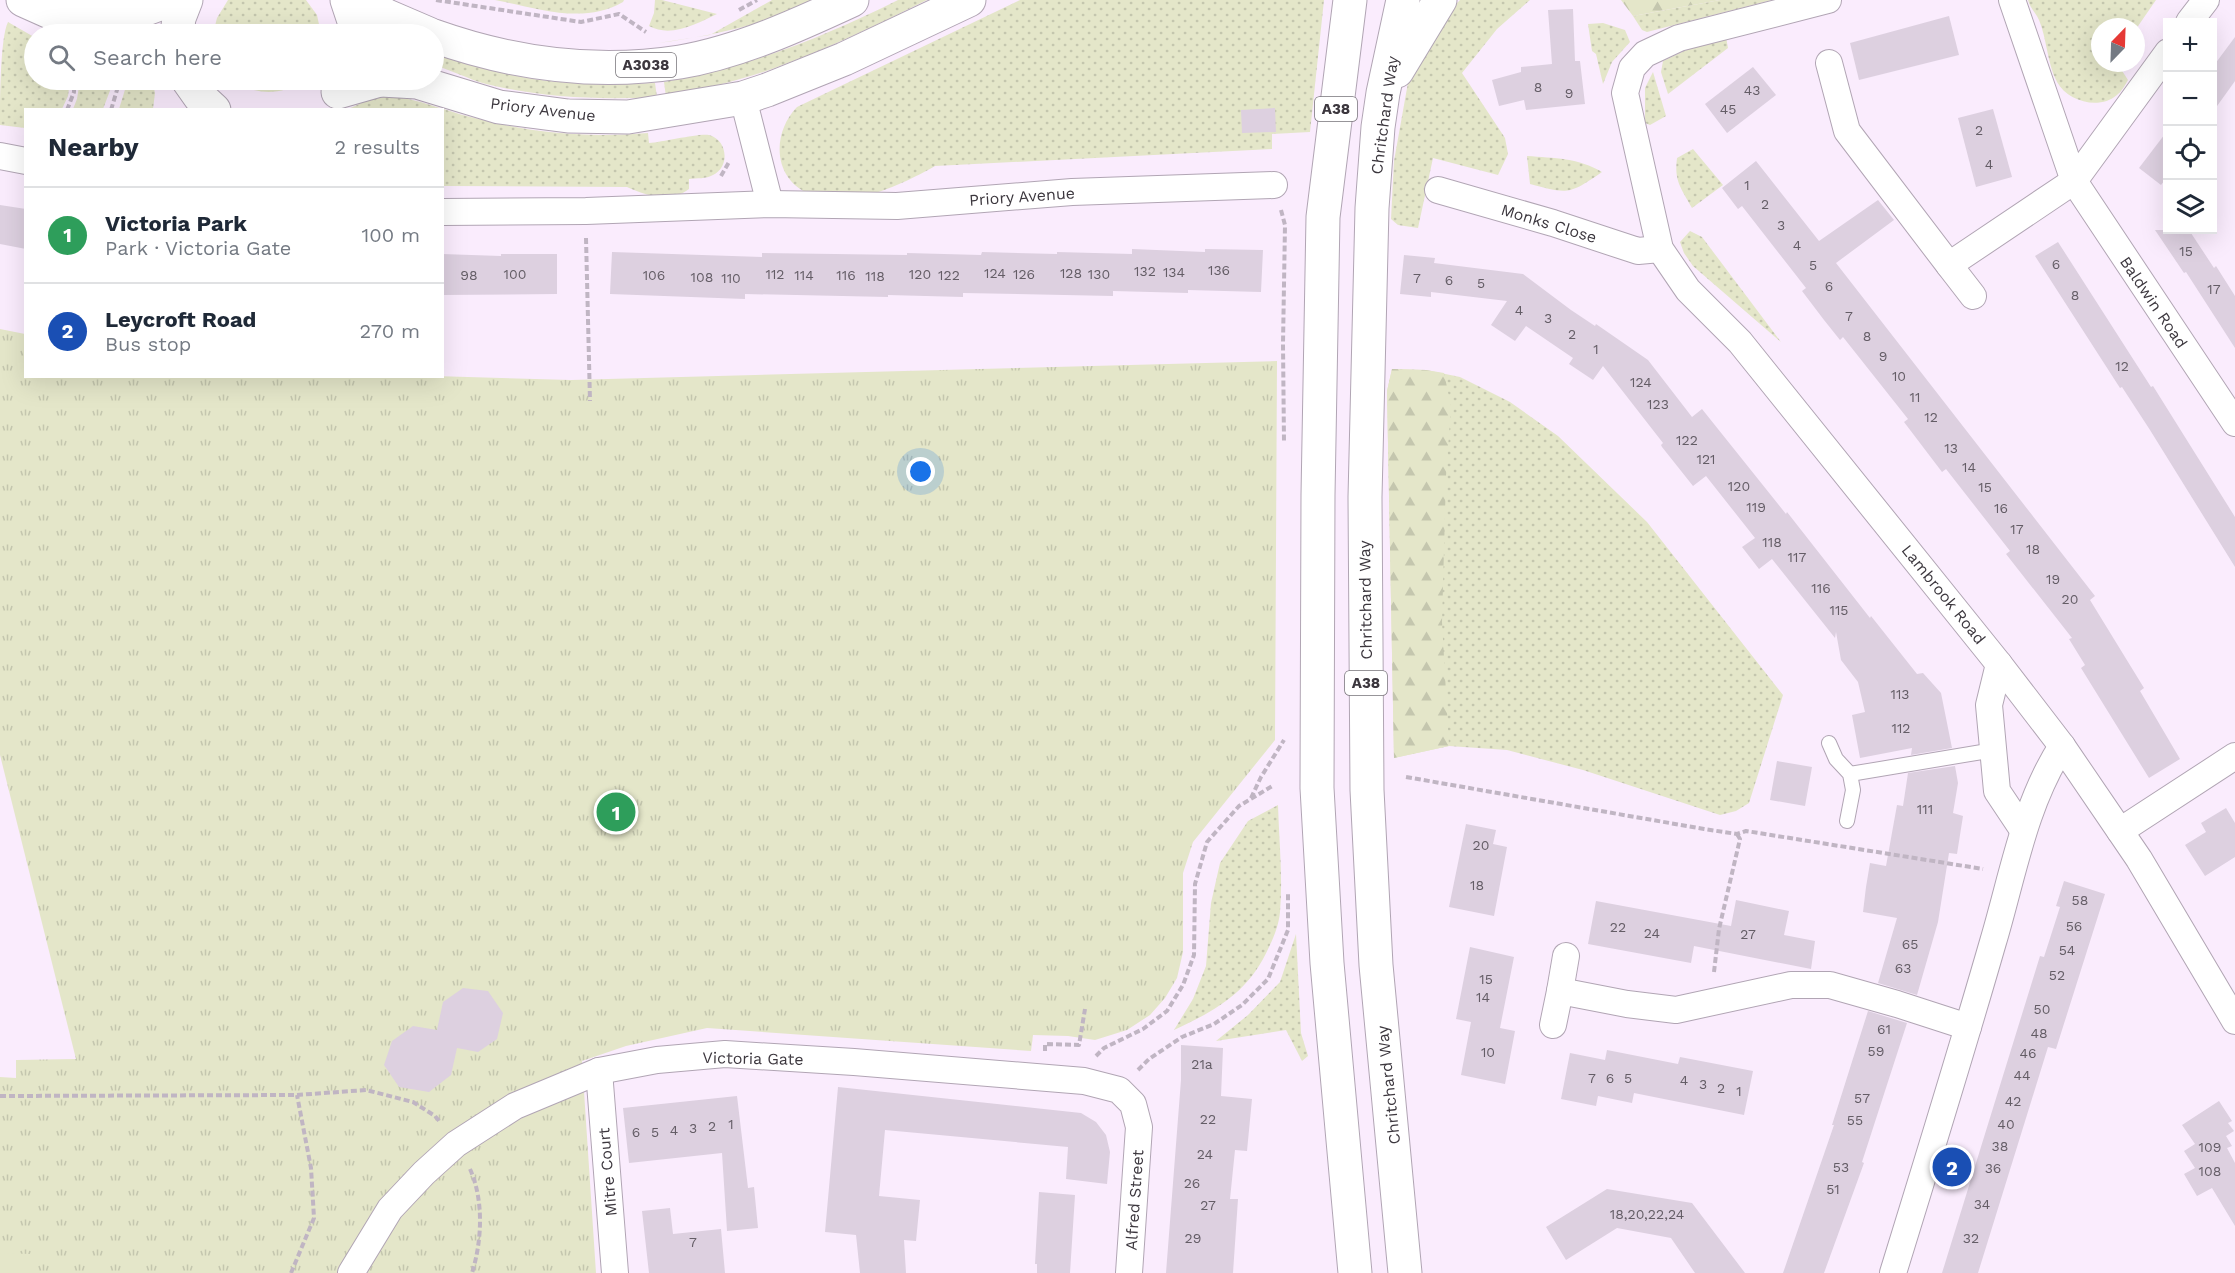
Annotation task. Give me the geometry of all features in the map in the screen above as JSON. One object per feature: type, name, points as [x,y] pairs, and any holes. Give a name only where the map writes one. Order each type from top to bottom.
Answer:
[{"type":"main road","points":[[24,0],[78,24]]},
{"type":"main road","points":[[60,15],[116,16],[136,13],[167,0]]},
{"type":"main road","points":[[178,24],[186,0]]},
{"type":"main road","points":[[347,0],[355,24]]},
{"type":"main road","points":[[359,0],[406,24]]},
{"type":"main road","name":"A3038","points":[[444,40],[504,57],[564,66],[624,67],[682,62],[791,28],[852,0]]},
{"type":"main road","name":"Priory Avenue","points":[[444,90],[500,107],[568,116],[628,117],[742,98],[844,59],[969,0]]},
{"type":"main road","name":"A38","points":[[1350,0],[1323,218],[1318,495],[1317,788],[1327,963],[1355,1273]]},
{"type":"main road","name":"Chritchard Way","points":[[1403,0],[1378,127],[1372,208],[1365,497],[1367,790],[1376,966],[1405,1273]]},
{"type":"main road","points":[[1383,93],[1440,0]]},
{"type":"street","name":"Lambrook Road","points":[[1828,0],[1680,38],[1645,54],[1632,68],[1625,93],[1660,249],[1688,290],[1740,342],[1999,664],[2062,746],[2120,831],[2235,1021]]},
{"type":"street","name":"Baldwin Road","points":[[2012,0],[2074,181],[2235,423]]},
{"type":"street","points":[[2192,18],[2206,0]]},
{"type":"street","points":[[1949,265],[2074,181],[2163,59]]},
{"type":"street","points":[[1829,63],[1847,131],[1973,296]]},
{"type":"street","points":[[742,98],[770,204]]},
{"type":"street","points":[[0,156],[24,161]]},
{"type":"street","name":"Priory Avenue","points":[[444,212],[770,204],[897,206],[1072,192],[1274,185]]},
{"type":"street","name":"Monks Close","points":[[1438,190],[1553,223],[1638,251],[1660,249]]},
{"type":"street","points":[[1999,664],[1989,705],[1997,791],[2023,830]]},
{"type":"street","points":[[1893,1273],[2013,874],[2023,830],[2046,771],[2062,746]]},
{"type":"street","points":[[2120,831],[2235,756]]},
{"type":"street","points":[[1553,1025],[1566,956]]},
{"type":"street","points":[[1560,991],[1627,1004],[1676,1010],[1791,986],[1830,985],[1968,1027]]},
{"type":"street","name":"Victoria Gate","points":[[351,1273],[390,1209],[456,1144],[515,1106],[599,1071],[657,1060],[725,1054],[1084,1081],[1119,1090]]},
{"type":"street","name":"Mitre Court","points":[[599,1071],[615,1273]]},
{"type":"street","name":"Alfred Street","points":[[1119,1090],[1133,1104],[1139,1127],[1129,1273]]},
{"type":"lane","points":[[1829,743],[1836,759],[1850,774],[1853,790],[1847,821]]},
{"type":"lane","points":[[1850,774],[1994,750]]},
{"type":"path","points":[[435,0],[581,22],[619,14]]},
{"type":"path","points":[[68,108],[74,90]]},
{"type":"path","points":[[112,108],[117,90]]},
{"type":"path","points":[[717,179],[728,168],[730,158]]},
{"type":"path","points":[[1274,185],[1285,225],[1284,450]]},
{"type":"path","points":[[586,210],[590,400]]},
{"type":"path","points":[[1287,734],[1287,746]]},
{"type":"path","points":[[1251,799],[1261,777],[1278,752]]},
{"type":"path","points":[[1406,777],[1704,830],[1737,834],[1746,831],[2013,874]]},
{"type":"path","points":[[1084,1081],[1097,1053],[1143,1029],[1167,1011],[1183,985],[1194,955],[1195,884],[1207,842],[1239,806],[1274,785]]},
{"type":"path","points":[[1711,1003],[1719,929],[1740,839],[1737,834]]},
{"type":"path","points":[[1119,1090],[1149,1059],[1182,1037],[1214,1024],[1242,1005],[1268,979],[1288,930],[1288,884]]},
{"type":"path","points":[[1048,1078],[1044,1044],[1079,1046],[1085,1009]]},
{"type":"path","points":[[0,1096],[297,1095],[366,1090],[413,1102],[435,1116],[456,1144],[471,1172],[479,1200],[478,1255],[472,1273]]},
{"type":"path","points":[[291,1273],[314,1218],[312,1168],[297,1095]]},
{"type":"green space","points":[[228,0],[306,0],[317,15],[319,24],[216,24]]},
{"type":"green space","points":[[495,0],[624,0],[608,9],[576,14]]},
{"type":"green space","points":[[655,0],[717,14],[675,30],[657,29],[649,26],[654,13]]},
{"type":"green space","points":[[772,0],[821,0],[761,22],[711,34]]},
{"type":"green space","points":[[898,0],[927,0],[851,37],[772,69],[666,97],[664,82],[755,60],[784,50]]},
{"type":"green space","points":[[1020,0],[1324,0],[1310,132],[1272,134],[1272,149],[935,166],[893,187],[863,196],[816,196],[802,190],[791,181],[780,158],[780,144],[788,118],[797,107]]},
{"type":"green space","points":[[1460,0],[1530,0],[1497,29],[1462,73],[1505,138],[1508,154],[1498,175],[1433,158],[1418,228],[1398,225],[1391,219],[1394,161],[1409,77],[1450,10]]},
{"type":"green space","points":[[1621,0],[1720,0],[1633,16]]},
{"type":"green space","points":[[1720,0],[1772,0],[1647,32],[1642,30],[1633,16]]},
{"type":"green space","points":[[2028,0],[2156,0],[2144,18],[2091,18],[2091,72],[2123,72],[2128,80],[2119,93],[2110,100],[2093,103],[2069,95],[2057,82],[2039,20]]},
{"type":"green space","points":[[8,22],[24,31],[24,90],[69,90],[62,108],[24,108],[24,128],[0,125],[0,87],[5,30]]},
{"type":"green space","points":[[1603,23],[1625,30],[1630,42],[1612,62],[1603,84],[1596,54],[1592,51],[1588,24]]},
{"type":"green space","points":[[1726,37],[1728,48],[1668,94],[1661,72],[1663,61],[1701,43]]},
{"type":"green space","points":[[444,54],[488,69],[542,80],[598,84],[655,83],[657,97],[571,97],[507,89],[479,82],[444,69]]},
{"type":"green space","points":[[1653,72],[1666,116],[1650,125],[1645,123],[1645,88]]},
{"type":"green space","points":[[78,90],[110,90],[103,108],[73,108]]},
{"type":"green space","points":[[125,90],[154,90],[153,108],[119,108]]},
{"type":"green space","points":[[254,90],[282,90],[268,92]]},
{"type":"green space","points":[[393,97],[440,108],[350,108],[366,101]]},
{"type":"green space","points":[[444,109],[537,131],[593,135],[648,133],[649,143],[709,135],[720,142],[723,148],[724,160],[718,171],[704,178],[689,179],[689,189],[682,193],[658,197],[627,187],[444,186]]},
{"type":"green space","points":[[1693,149],[1723,185],[1692,208],[1679,184],[1676,166],[1677,158]]},
{"type":"green space","points":[[1527,156],[1575,161],[1602,172],[1575,189],[1553,190],[1530,184]]},
{"type":"green space","points":[[1690,231],[1702,237],[1781,342],[1693,266],[1680,242]]},
{"type":"green space","points":[[0,329],[24,334],[24,378],[444,376],[571,380],[1277,361],[1275,740],[1193,842],[1183,873],[1183,952],[1177,978],[1165,998],[1150,1015],[1127,1030],[1095,1040],[1068,1036],[1033,1035],[1031,1051],[707,1028],[626,1046],[582,1061],[596,1273],[0,1273],[0,1077],[16,1078],[16,1060],[76,1059],[0,755]]},
{"type":"green space","points":[[1392,369],[1426,370],[1460,377],[1510,402],[1558,436],[1647,522],[1783,695],[1749,803],[1736,811],[1720,815],[1583,770],[1507,750],[1449,746],[1394,758],[1387,391]]},
{"type":"green space","points":[[1392,369],[1444,373],[1451,406],[1446,476],[1442,622],[1449,746],[1394,758],[1387,391]]},
{"type":"green space","points":[[1278,805],[1281,899],[1279,921],[1271,943],[1252,976],[1230,998],[1204,1015],[1174,1030],[1193,999],[1206,966],[1211,903],[1220,863],[1248,821]]},
{"type":"green space","points":[[1296,934],[1301,1033],[1308,1056],[1302,1061],[1286,1030],[1216,1041],[1248,1015],[1280,982]]},
{"type":"green space","points":[[0,1253],[32,1254],[32,1273],[0,1273]]},
{"type":"building","points":[[1573,9],[1575,61],[1580,61],[1585,104],[1526,110],[1524,100],[1499,106],[1492,80],[1521,72],[1521,67],[1552,64],[1548,10]]},
{"type":"building","points":[[1949,16],[1959,55],[1859,80],[1850,43]]},
{"type":"building","points":[[2235,37],[2235,81],[2217,106],[2217,72],[2217,61]]},
{"type":"building","points":[[1753,67],[1776,95],[1727,133],[1705,104]]},
{"type":"building","points":[[1275,108],[1276,132],[1242,133],[1241,110]]},
{"type":"building","points":[[1993,109],[2012,177],[1976,187],[1958,118]]},
{"type":"building","points":[[2163,137],[2163,182],[2161,185],[2139,168]]},
{"type":"building","points":[[1756,161],[1819,241],[1878,200],[1894,220],[1836,263],[2095,596],[2090,600],[2144,688],[2140,691],[2180,759],[2149,778],[2081,668],[2085,665],[2069,639],[2072,638],[2006,554],[2010,551],[1946,469],[1942,472],[1904,422],[1908,419],[1843,337],[1840,340],[1824,320],[1802,291],[1806,288],[1742,206],[1738,209],[1722,188]]},
{"type":"building","points":[[0,205],[24,209],[24,249],[0,244]]},
{"type":"building","points":[[2155,230],[2163,230],[2163,234],[2192,234],[2214,268],[2216,266],[2235,296],[2235,348],[2186,272],[2184,273]]},
{"type":"building","points":[[2058,242],[2151,387],[2153,386],[2235,517],[2235,567],[2150,430],[2122,387],[2120,388],[2035,256]]},
{"type":"building","points":[[1132,249],[1205,252],[1205,249],[1263,250],[1261,292],[1113,291],[1113,296],[963,293],[963,297],[745,294],[745,299],[610,294],[612,252],[762,257],[762,253],[1132,254]]},
{"type":"building","points":[[444,254],[501,256],[501,254],[557,254],[557,294],[444,295]]},
{"type":"building","points":[[1404,255],[1435,258],[1434,263],[1523,274],[1571,310],[1595,326],[1596,324],[1648,360],[1692,417],[1702,409],[1917,674],[1923,673],[1941,693],[1952,748],[1911,755],[1912,748],[1860,758],[1852,715],[1865,712],[1858,682],[1841,660],[1836,632],[1835,638],[1772,559],[1759,569],[1742,547],[1755,538],[1706,476],[1693,486],[1662,447],[1663,443],[1603,366],[1593,380],[1569,364],[1573,358],[1526,326],[1515,341],[1491,325],[1507,301],[1431,292],[1431,297],[1400,294]]},
{"type":"building","points":[[1777,761],[1812,767],[1805,806],[1770,800]]},
{"type":"building","points":[[1955,766],[1958,783],[1953,813],[1963,816],[1957,854],[1949,853],[1938,922],[1917,995],[1878,983],[1897,918],[1863,912],[1866,887],[1870,863],[1886,866],[1897,805],[1903,806],[1908,773]]},
{"type":"building","points":[[2226,808],[2235,823],[2235,857],[2205,876],[2185,845],[2206,832],[2201,823]]},
{"type":"building","points":[[1466,824],[1496,830],[1493,844],[1507,847],[1494,916],[1449,907]]},
{"type":"building","points":[[2064,881],[2105,894],[2056,1049],[2048,1047],[1978,1273],[1942,1273],[2040,956],[2044,957],[2060,907],[2056,906]]},
{"type":"building","points":[[1736,900],[1789,911],[1784,935],[1815,941],[1811,969],[1694,946],[1691,963],[1588,944],[1596,901],[1731,926]]},
{"type":"building","points":[[1470,947],[1514,957],[1500,1028],[1515,1031],[1505,1084],[1461,1075],[1471,1022],[1456,1019]]},
{"type":"building","points":[[463,988],[488,991],[503,1013],[497,1039],[478,1052],[457,1048],[451,1075],[429,1092],[399,1087],[384,1065],[392,1041],[413,1026],[437,1030],[443,1002]]},
{"type":"building","points":[[1868,1011],[1907,1023],[1862,1162],[1864,1163],[1824,1273],[1783,1273],[1834,1125],[1832,1125]]},
{"type":"building","points":[[1181,1045],[1223,1048],[1221,1096],[1252,1099],[1247,1151],[1235,1150],[1230,1199],[1238,1199],[1233,1273],[1166,1273],[1181,1080]]},
{"type":"building","points":[[1607,1050],[1678,1064],[1680,1057],[1753,1071],[1744,1115],[1634,1093],[1632,1103],[1598,1096],[1596,1106],[1561,1099],[1570,1053],[1605,1060]]},
{"type":"building","points":[[838,1087],[1081,1113],[1096,1122],[1106,1135],[1110,1152],[1107,1184],[1066,1179],[1068,1147],[885,1130],[879,1196],[920,1200],[916,1241],[904,1240],[906,1273],[860,1273],[856,1235],[825,1232]]},
{"type":"building","points":[[737,1096],[748,1188],[754,1187],[758,1228],[727,1231],[722,1153],[629,1163],[623,1108]]},
{"type":"building","points":[[2219,1101],[2232,1121],[2228,1123],[2234,1131],[2226,1136],[2232,1146],[2227,1148],[2235,1163],[2235,1226],[2212,1188],[2197,1196],[2184,1174],[2195,1168],[2184,1151],[2195,1144],[2182,1125]]},
{"type":"building","points":[[1607,1189],[1692,1203],[1745,1273],[1695,1273],[1671,1238],[1617,1228],[1566,1260],[1546,1227]]},
{"type":"building","points":[[1039,1192],[1075,1195],[1070,1273],[1037,1273],[1037,1264],[1035,1264]]},
{"type":"building","points":[[670,1208],[673,1234],[721,1229],[725,1273],[649,1273],[642,1211]]},
{"type":"place","name":"Victoria Park","points":[[616,812]]},
{"type":"place","name":"Leycroft Road","points":[[1952,1167]]}]
